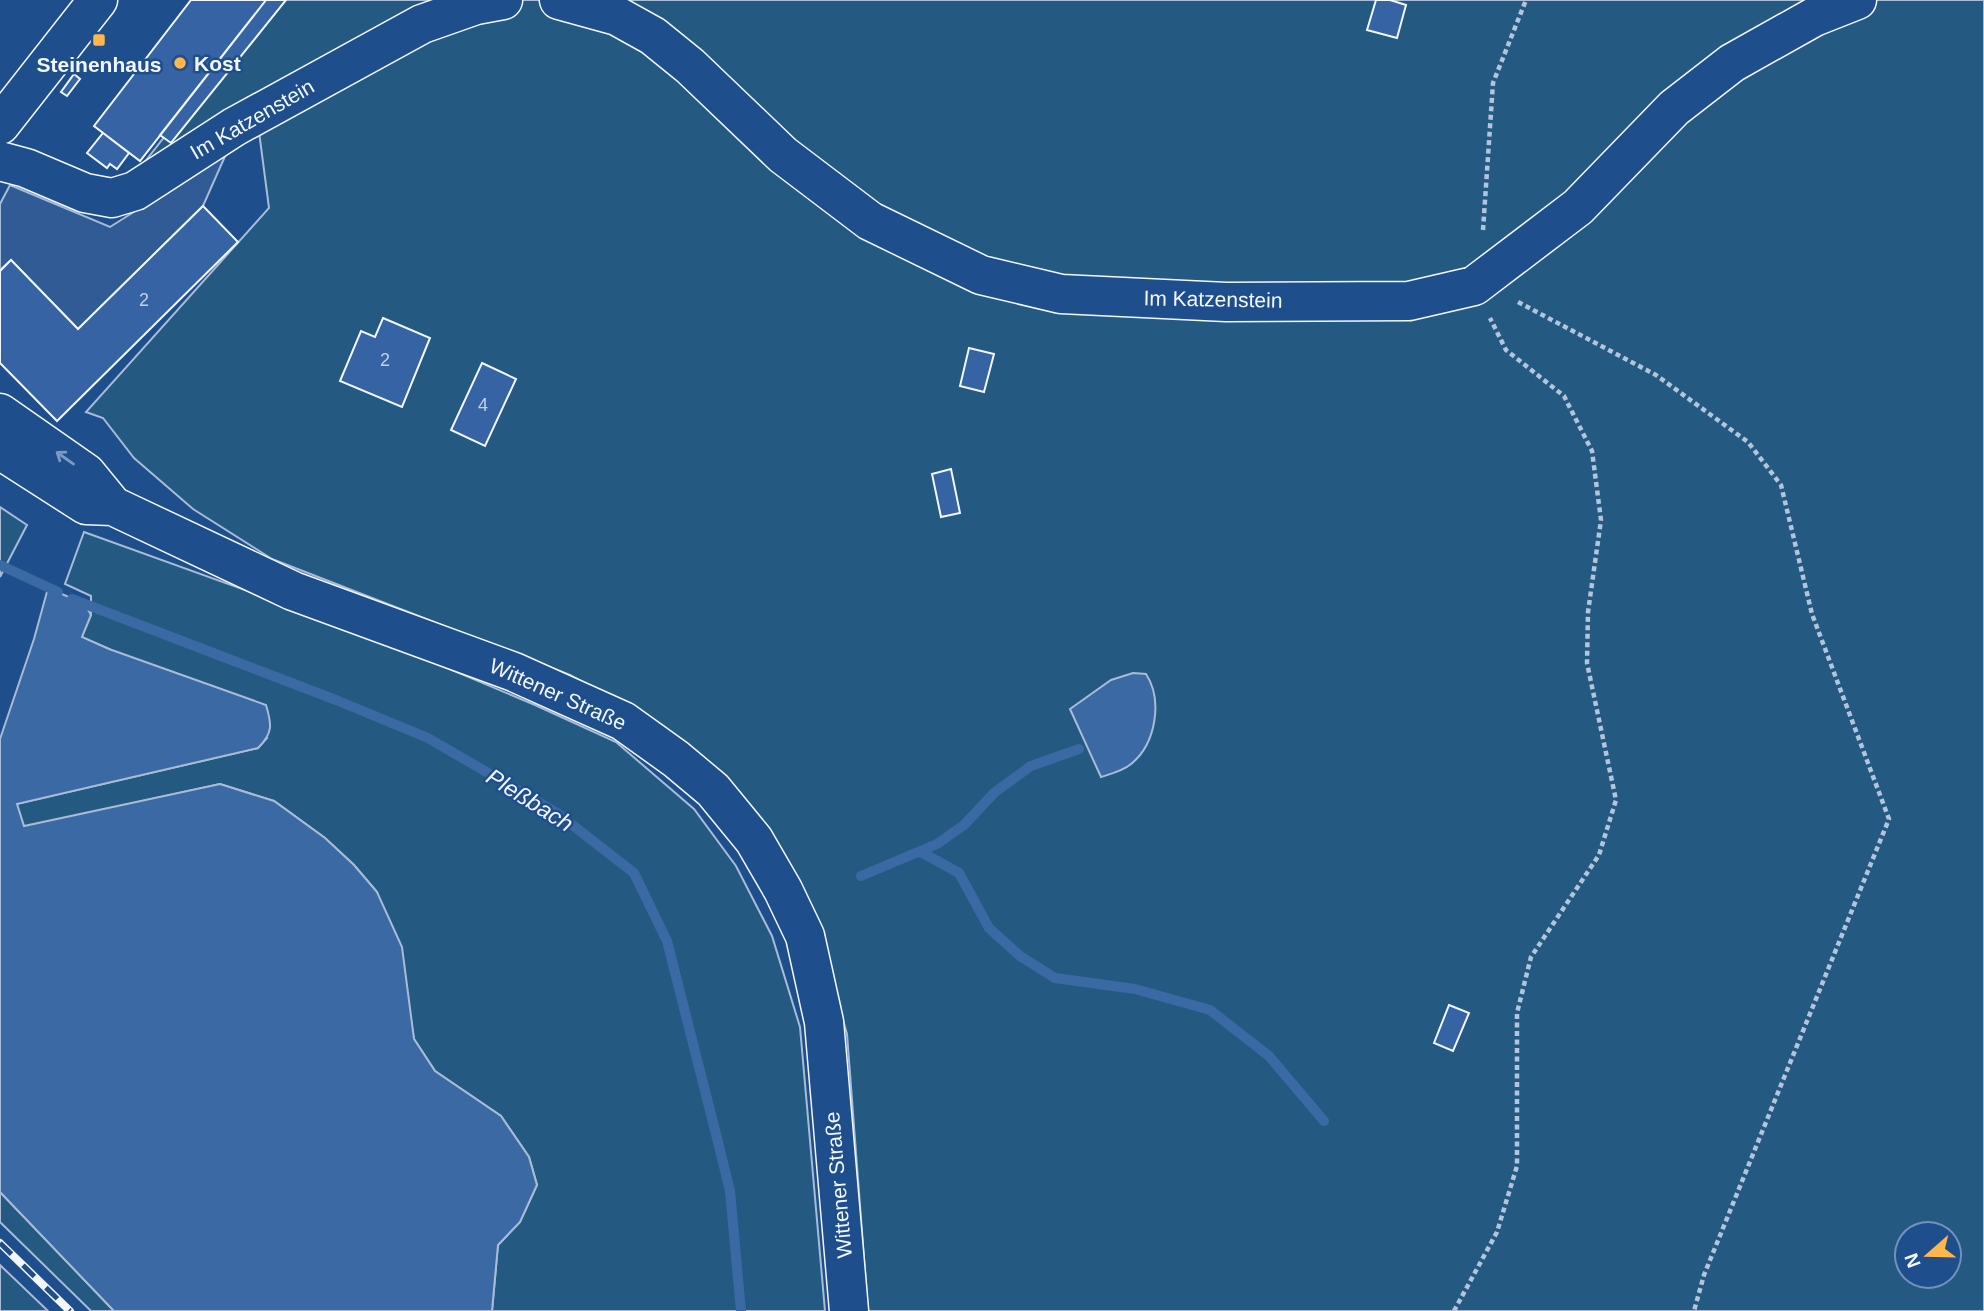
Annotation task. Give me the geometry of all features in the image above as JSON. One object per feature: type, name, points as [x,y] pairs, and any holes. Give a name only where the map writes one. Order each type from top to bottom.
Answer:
[{"type":"main road","points":[[0,125],[98,0]]},
{"type":"main road","name":"Im Katzenstein","points":[[0,161],[26,168],[85,193],[112,198],[135,191],[234,127],[422,24],[476,5],[503,0]]},
{"type":"main road","name":"Im Katzenstein","points":[[559,0],[617,16],[653,36],[690,66],[783,155],[870,221],[981,275],[1061,294],[1226,302],[1409,301],[1474,286],[1578,207],[1674,108],[1732,62],[1814,17],[1857,0]]},
{"type":"main road","name":"Wittener Straße","points":[[0,413],[86,473],[113,506]]},
{"type":"main road","name":"Wittener Straße","points":[[0,450],[86,505],[113,506],[293,591],[514,672],[623,720],[713,790],[754,840],[783,890],[805,936],[824,1022],[849,1311]]},
{"type":"path","points":[[1454,1311],[1497,1232],[1517,1166],[1517,1013],[1531,957],[1599,855],[1616,800],[1587,663],[1588,612],[1601,520],[1592,451],[1564,396],[1506,350],[1474,286],[1482,243],[1493,83],[1526,0]]},
{"type":"path","points":[[1474,286],[1527,305],[1656,375],[1748,442],[1781,485],[1812,614],[1889,819],[1703,1275],[1694,1311]]},
{"type":"shaded area","points":[[271,0],[1984,0],[1984,1311],[868,1311],[847,1034],[814,919],[756,816],[665,727],[570,675],[272,559],[193,509],[134,458],[103,418],[86,412],[269,208],[258,124],[137,172]]},
{"type":"shaded area","points":[[226,154],[203,206],[78,329],[11,260],[0,270],[0,204],[10,185],[110,227]]},
{"type":"shaded area","points":[[0,507],[27,525],[0,577]]},
{"type":"shaded area","points":[[84,532],[364,633],[535,705],[616,742],[694,809],[736,866],[772,936],[800,1027],[825,1311],[492,1311],[498,1245],[520,1222],[537,1185],[529,1157],[501,1116],[435,1071],[414,1039],[408,1002],[377,892],[354,865],[325,838],[274,801],[220,784],[24,827],[16,804],[258,748],[267,738],[109,649],[81,637],[91,615],[91,596],[65,584]]},
{"type":"shaded area","points":[[48,588],[85,604],[91,615],[82,637],[266,705],[270,728],[258,748],[17,804],[24,826],[220,784],[274,801],[325,838],[354,865],[377,892],[402,947],[414,1039],[435,1071],[501,1116],[529,1157],[537,1185],[520,1222],[498,1245],[492,1311],[114,1311],[0,1192],[0,739],[34,639]]},
{"type":"shaded area","points":[[1133,673],[1146,674],[1151,685],[1155,709],[1151,734],[1140,755],[1131,764],[1101,777],[1070,709],[1111,680]]},
{"type":"shaded area","points":[[0,1192],[114,1311],[91,1311],[0,1222]]},
{"type":"shaded area","points":[[0,1265],[48,1311],[0,1311]]},
{"type":"building","name":"Kost","points":[[191,0],[266,0],[140,161],[94,126]]},
{"type":"building","points":[[266,0],[286,0],[171,143],[160,135]]},
{"type":"building","points":[[1376,0],[1390,0],[1406,5],[1397,38],[1367,30]]},
{"type":"building","points":[[74,74],[80,79],[67,96],[61,92]]},
{"type":"building","points":[[103,133],[129,153],[117,169],[110,164],[107,168],[87,153]]},
{"type":"building","points":[[203,206],[238,242],[57,421],[0,363],[0,271],[11,260],[78,329]]},
{"type":"building","points":[[383,318],[430,338],[402,407],[340,381],[361,331],[375,337]]},
{"type":"building","points":[[969,348],[994,354],[984,392],[960,386]]},
{"type":"building","points":[[482,363],[516,379],[485,446],[451,430]]},
{"type":"building","points":[[951,469],[960,513],[941,517],[932,474]]},
{"type":"building","points":[[1449,1005],[1469,1013],[1453,1051],[1434,1043]]},
{"type":"waterway","name":"Pleßbach","points":[[0,565],[58,592]]},
{"type":"waterway","name":"Pleßbach","points":[[72,599],[428,738],[557,813],[634,873],[667,941],[730,1191],[741,1311]]},
{"type":"waterway","points":[[861,876],[937,844],[964,825],[995,792],[1031,766],[1079,749]]},
{"type":"waterway","points":[[921,852],[959,873],[989,928],[1020,956],[1055,978],[1135,989],[1210,1010],[1269,1056],[1324,1121]]},
{"type":"railway","points":[[0,1243],[70,1311]]},
{"type":"place","name":"Steinenhaus","points":[[99,40]]},
{"type":"place","name":"Kost","points":[[180,63]]}]
